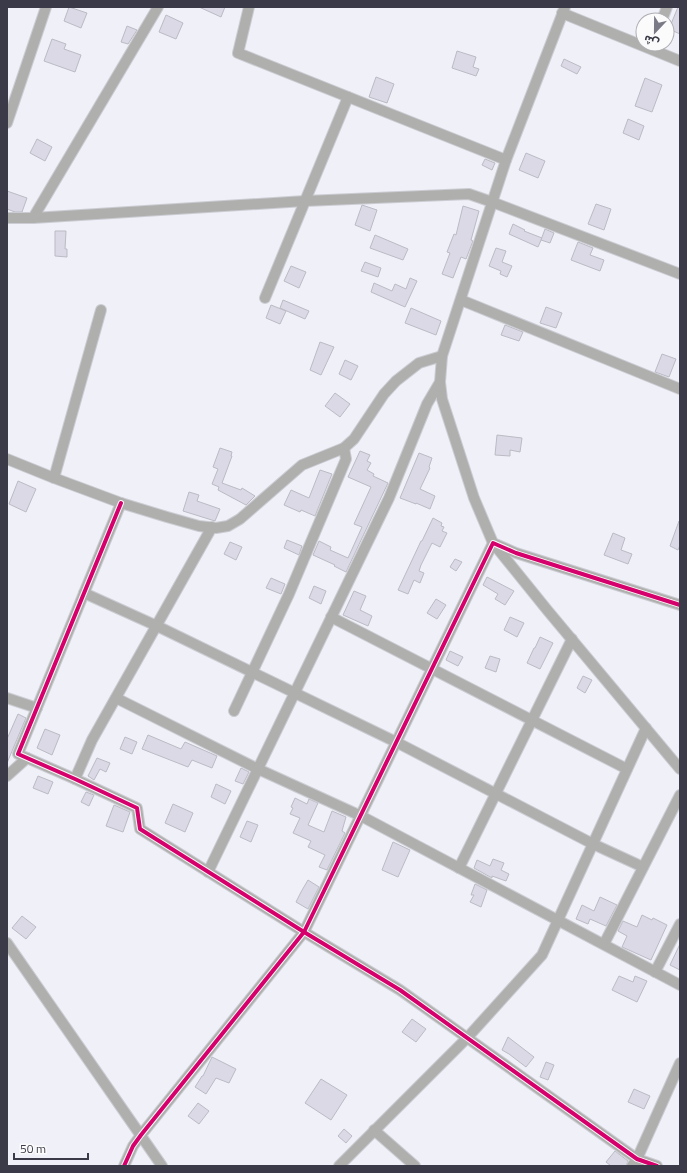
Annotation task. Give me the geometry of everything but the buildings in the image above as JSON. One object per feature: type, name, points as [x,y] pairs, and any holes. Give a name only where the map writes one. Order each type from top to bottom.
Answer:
[{"type":"street","points":[[7,123],[46,7]]},
{"type":"street","points":[[33,218],[158,7]]},
{"type":"street","points":[[250,7],[238,53],[506,160]]},
{"type":"street","points":[[635,40],[563,10],[506,160],[492,202],[442,356],[440,382],[442,399],[474,498],[493,543],[680,769]]},
{"type":"street","points":[[661,52],[680,62]]},
{"type":"street","points":[[265,298],[348,97]]},
{"type":"street","points":[[7,218],[33,218],[305,201],[469,194],[680,274]]},
{"type":"street","points":[[461,300],[680,389]]},
{"type":"street","points":[[54,478],[101,310]]},
{"type":"street","points":[[7,459],[120,503],[199,526],[228,526],[240,519],[302,464],[344,448],[354,439],[384,394],[396,380],[419,363],[442,356]]},
{"type":"street","points":[[208,872],[389,498],[427,404],[440,382]]},
{"type":"street","points":[[234,711],[289,594],[346,459],[344,448]]},
{"type":"street","points":[[120,503],[18,754],[136,808],[140,829],[304,932],[400,990],[634,1162],[657,1166]]},
{"type":"street","points":[[75,779],[92,740],[212,527]]},
{"type":"street","points":[[493,543],[516,553],[680,605]]},
{"type":"street","points":[[124,1166],[133,1146],[141,1135],[304,932],[493,543]]},
{"type":"street","points":[[84,593],[157,626],[396,742],[593,844],[643,867]]},
{"type":"street","points":[[332,617],[627,769]]},
{"type":"street","points":[[459,868],[572,639]]},
{"type":"street","points":[[7,698],[37,708]]},
{"type":"street","points":[[116,698],[258,769],[361,816],[680,985]]},
{"type":"street","points":[[339,1166],[467,1038],[542,955],[646,728]]},
{"type":"street","points":[[7,776],[27,758]]},
{"type":"street","points":[[604,944],[680,795]]},
{"type":"street","points":[[655,972],[680,924]]},
{"type":"street","points":[[7,943],[162,1166]]},
{"type":"street","points":[[634,1162],[680,1063]]},
{"type":"street","points":[[374,1130],[415,1166]]},
{"type":"cycle path","points":[[121,503],[18,754],[137,808],[140,829],[304,932],[400,990],[637,1159],[657,1166]]},
{"type":"cycle path","points":[[124,1166],[133,1146],[141,1135],[304,932],[493,543],[516,553],[680,605]]}]
